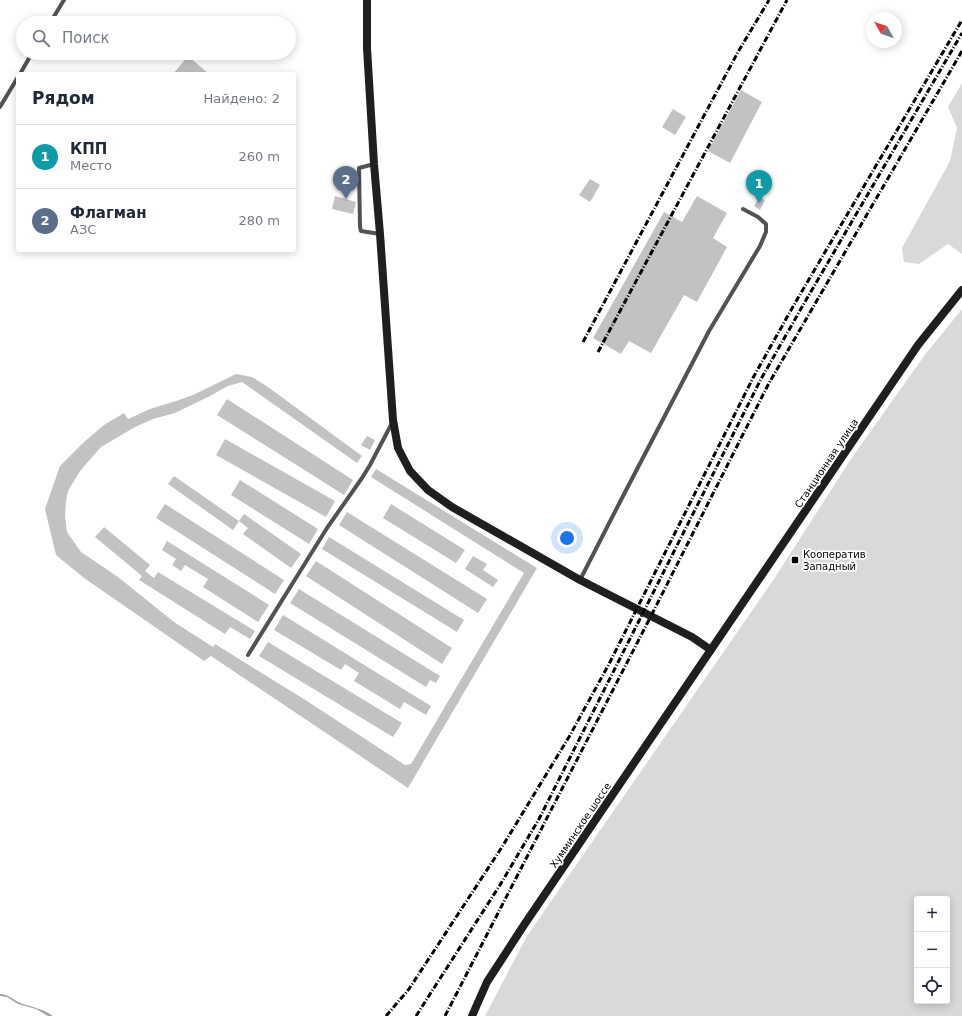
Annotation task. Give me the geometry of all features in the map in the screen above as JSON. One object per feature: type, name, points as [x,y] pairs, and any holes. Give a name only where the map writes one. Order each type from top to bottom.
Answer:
[{"type":"main road","points":[[367,0],[367,48],[374,164],[393,420],[398,448],[410,471],[428,490],[452,507],[580,580],[692,637],[711,650]]},
{"type":"main road","name":"Станционная улица","points":[[711,650],[918,345],[962,290]]},
{"type":"main road","name":"Хумминское шоссе","points":[[472,1016],[487,982],[524,925],[711,650]]},
{"type":"lane","points":[[54,16],[64,0]]},
{"type":"lane","points":[[21,72],[28,60]]},
{"type":"lane","points":[[0,107],[16,80]]},
{"type":"lane","points":[[374,164],[359,168],[360,227],[361,230],[380,234]]},
{"type":"lane","points":[[580,580],[709,331],[760,246],[766,232],[766,224],[758,217],[743,209]]},
{"type":"lane","points":[[248,655],[327,528],[362,478],[393,420]]},
{"type":"shaded area","points":[[962,83],[962,254],[948,244],[919,264],[904,262],[902,248],[950,161],[957,128],[948,107]]},
{"type":"shaded area","points":[[962,309],[962,1016],[485,1016],[527,936],[774,579],[851,459],[924,356]]},
{"type":"shaded area","points":[[0,994],[9,996],[20,1003],[41,1010],[53,1016],[48,1016],[36,1009],[18,1004],[7,997],[0,996]]},
{"type":"building","points":[[185,60],[193,60],[207,72],[175,72]]},
{"type":"building","points":[[741,90],[762,102],[730,163],[708,151]]},
{"type":"building","points":[[673,109],[686,117],[675,135],[662,127]]},
{"type":"building","points":[[590,179],[600,185],[590,202],[579,195]]},
{"type":"building","points":[[335,196],[356,202],[353,214],[332,209]]},
{"type":"building","points":[[697,196],[727,213],[713,238],[727,247],[697,302],[684,295],[651,353],[629,341],[621,354],[593,338],[664,212],[682,222]]},
{"type":"building","points":[[759,197],[765,200],[760,210],[754,206]]},
{"type":"building","points":[[236,374],[252,377],[268,387],[362,456],[357,463],[242,382],[228,386],[175,413],[153,419],[135,427],[101,447],[80,471],[68,491],[65,516],[67,532],[81,552],[118,577],[174,622],[213,647],[215,644],[307,701],[405,765],[411,764],[524,573],[371,477],[376,469],[537,568],[408,788],[211,656],[204,661],[84,578],[56,555],[45,509],[60,466],[104,425],[124,413],[128,419],[150,409],[193,395]]},
{"type":"building","points":[[227,399],[353,480],[344,495],[217,415]]},
{"type":"building","points":[[367,436],[375,440],[370,450],[361,445]]},
{"type":"building","points":[[225,439],[335,501],[326,517],[216,455]]},
{"type":"building","points":[[174,476],[239,521],[233,530],[168,484]]},
{"type":"building","points":[[240,480],[318,529],[309,544],[231,495]]},
{"type":"building","points":[[165,504],[284,580],[275,594],[156,518]]},
{"type":"building","points":[[391,504],[465,550],[456,563],[383,518]]},
{"type":"building","points":[[347,512],[487,599],[478,613],[339,525]]},
{"type":"building","points":[[244,514],[301,554],[291,568],[243,534],[248,528],[239,521]]},
{"type":"building","points":[[104,527],[150,565],[145,571],[154,578],[158,572],[255,631],[250,639],[230,627],[225,634],[139,580],[142,576],[95,537]]},
{"type":"building","points":[[329,537],[464,620],[457,632],[322,549]]},
{"type":"building","points":[[167,541],[269,605],[258,622],[203,587],[208,579],[185,565],[181,571],[172,565],[176,559],[162,550]]},
{"type":"building","points":[[473,556],[487,564],[483,570],[498,580],[493,587],[465,569]]},
{"type":"building","points":[[316,561],[452,648],[442,664],[306,576]]},
{"type":"building","points":[[299,589],[440,676],[436,683],[430,680],[426,687],[290,603]]},
{"type":"building","points":[[283,615],[431,706],[426,715],[404,702],[400,709],[354,681],[359,673],[345,664],[341,670],[274,630]]},
{"type":"building","points":[[268,642],[402,723],[393,737],[259,656]]},
{"type":"railway","points":[[583,342],[738,52],[769,0]]},
{"type":"railway","points":[[598,352],[787,0]]},
{"type":"railway","points":[[386,1016],[409,989],[502,847],[569,737],[609,664],[754,376],[795,303],[962,20]]},
{"type":"railway","points":[[416,1016],[500,885],[539,819],[761,379],[962,33]]},
{"type":"railway","points":[[445,1016],[769,383],[962,51]]},
{"type":"place","name":"Флагман","points":[[346,199]]},
{"type":"place","name":"КПП","points":[[759,203]]},
{"type":"place","name":"Кооператив Западный","points":[[795,560]]}]
